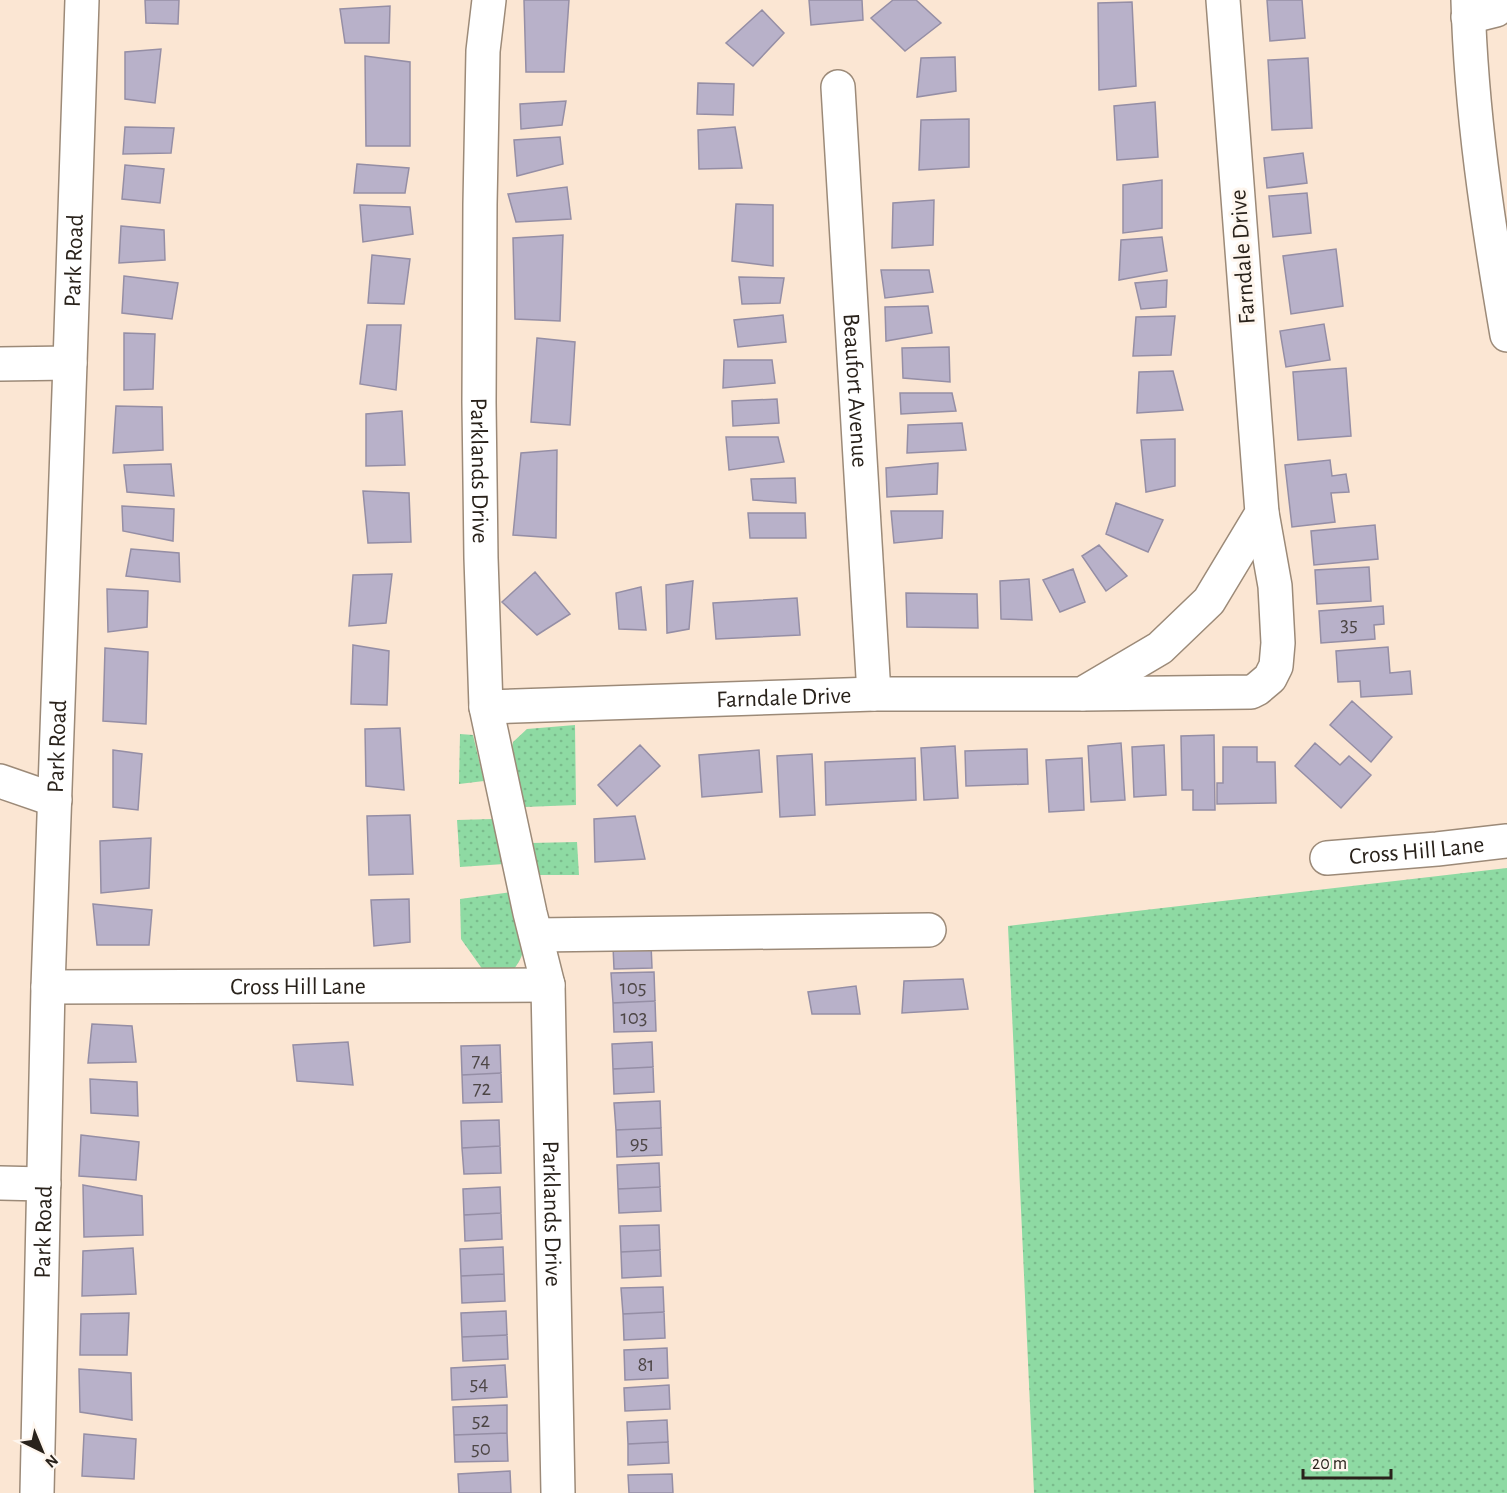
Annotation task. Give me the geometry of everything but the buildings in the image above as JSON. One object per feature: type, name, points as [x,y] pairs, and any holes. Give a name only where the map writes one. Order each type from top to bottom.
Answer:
[{"type":"street","name":"Park Road","points":[[37,1493],[48,987],[82,0]]},
{"type":"street","name":"Parklands Drive","points":[[489,0],[483,51],[479,390],[480,547],[486,707],[530,913],[548,985],[558,1493]]},
{"type":"street","name":"Farndale Drive","points":[[486,707],[874,694],[1251,692],[1270,678],[1276,666],[1278,643],[1275,586],[1262,513],[1223,0]]},
{"type":"street","points":[[1477,9],[1474,107],[1485,197],[1507,335]]},
{"type":"street","name":"Beaufort Avenue","points":[[838,87],[874,694]]},
{"type":"street","points":[[0,364],[70,363]]},
{"type":"street","points":[[1083,694],[1160,648],[1209,602],[1262,513]]},
{"type":"street","points":[[0,781],[55,800]]},
{"type":"street","name":"Cross Hill Lane","points":[[1327,858],[1437,849],[1507,840]]},
{"type":"street","points":[[537,935],[929,930]]},
{"type":"street","name":"Cross Hill Lane","points":[[48,987],[548,985]]},
{"type":"street","points":[[0,1183],[44,1184]]},
{"type":"green space","points":[[575,725],[576,805],[525,807],[517,800],[510,759],[513,742],[527,729]]},
{"type":"green space","points":[[460,734],[473,735],[484,781],[459,784]]},
{"type":"green space","points":[[493,819],[504,864],[460,867],[457,820]]},
{"type":"green space","points":[[577,842],[579,875],[538,875],[530,843]]},
{"type":"green space","points":[[1507,868],[1507,1493],[1034,1493],[1008,926]]},
{"type":"green space","points":[[511,892],[524,941],[521,957],[511,972],[483,970],[461,939],[460,899]]}]
